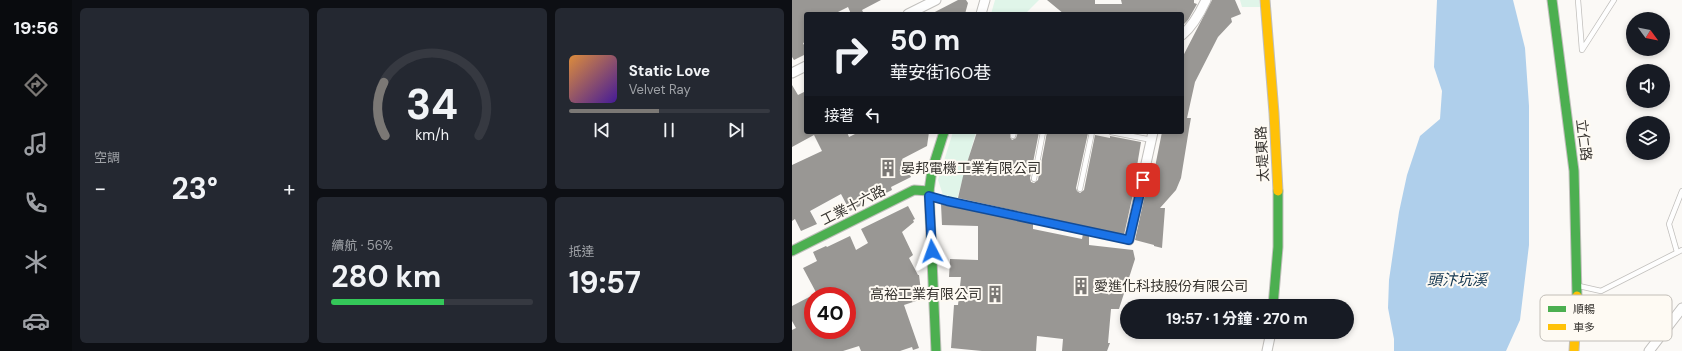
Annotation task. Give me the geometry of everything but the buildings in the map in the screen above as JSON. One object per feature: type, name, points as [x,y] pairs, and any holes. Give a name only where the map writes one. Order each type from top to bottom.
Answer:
[{"type":"street","points":[[912,12],[936,0]]},
{"type":"street","points":[[982,12],[985,0]]},
{"type":"street","points":[[1184,33],[1200,14],[1206,0]]},
{"type":"street","name":"太堤東路","points":[[1265,0],[1272,67],[1277,174],[1278,229],[1274,299]]},
{"type":"street","name":"立仁路","points":[[1552,0],[1574,171],[1577,295]]},
{"type":"street","points":[[792,73],[804,67]]},
{"type":"street","points":[[936,351],[929,193],[932,170],[943,134]]},
{"type":"street","points":[[1129,240],[1153,136]]},
{"type":"street","name":"工業十六路","points":[[792,251],[914,190],[929,193]]},
{"type":"street","points":[[1672,321],[1682,308]]},
{"type":"street","points":[[1267,351],[1270,339]]},
{"type":"street","name":"立仁路","points":[[1574,351],[1575,341]]},
{"type":"street","points":[[1649,351],[1657,341]]},
{"type":"lane","points":[[1578,0],[1582,50],[1614,0]]},
{"type":"lane","points":[[1034,179],[1043,134]]},
{"type":"lane","points":[[1080,189],[1092,134]]},
{"type":"lane","points":[[1132,134],[1153,136]]},
{"type":"lane","points":[[1578,285],[1601,291],[1680,251],[1669,224],[1682,191]]},
{"type":"lane","points":[[929,193],[947,201],[1129,240]]},
{"type":"green space","points":[[995,0],[1039,0],[1027,12],[992,12]]},
{"type":"green space","points":[[1240,0],[1259,0],[1260,7],[1242,7]]},
{"type":"green space","points":[[952,134],[975,134],[957,199],[943,195],[938,180]]},
{"type":"water","name":"頭汴坑溪","points":[[1437,0],[1513,0],[1525,48],[1529,106],[1529,245],[1520,320],[1506,351],[1394,351],[1394,339],[1388,308],[1389,280],[1399,212],[1407,175],[1420,136],[1440,119],[1442,91],[1434,67]]},
{"type":"traffic: fast","points":[[1552,0],[1574,171],[1577,295]]},
{"type":"traffic: fast","points":[[936,351],[929,191],[932,170],[943,134]]},
{"type":"traffic: fast","points":[[792,251],[914,190],[929,191]]},
{"type":"traffic: fast","points":[[1274,299],[1278,247],[1278,191]]},
{"type":"traffic: slow","points":[[1265,0],[1274,113],[1278,191]]},
{"type":"traffic: slow","points":[[1574,351],[1575,341]]},
{"type":"place","name":"晏邦電機工業有限公司","points":[[888,168]]},
{"type":"place","name":"愛進化科技股份有限公司","points":[[1081,286]]},
{"type":"place","name":"高裕工業有限公司","points":[[995,294]]},
{"type":"route","points":[[932,251],[929,196],[1129,240],[1143,180]]}]
